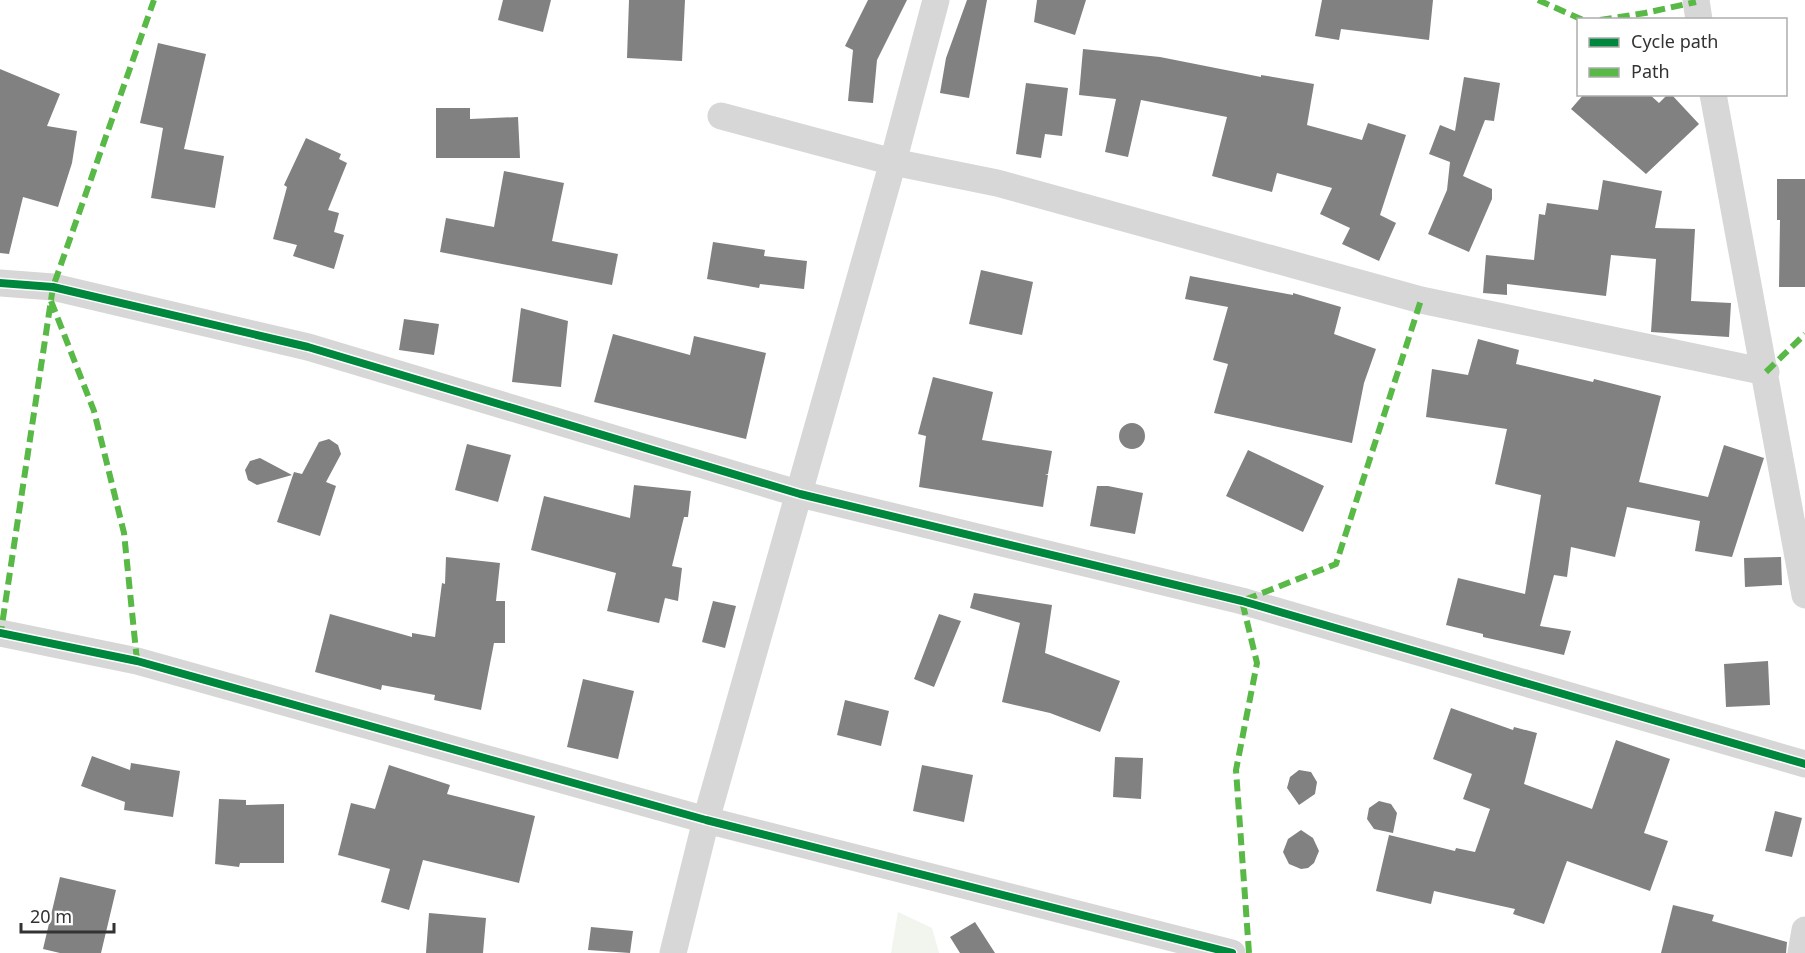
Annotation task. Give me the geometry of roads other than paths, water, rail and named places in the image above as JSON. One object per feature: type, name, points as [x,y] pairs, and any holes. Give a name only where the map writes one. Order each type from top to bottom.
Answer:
[{"type":"street","points":[[673,953],[706,820],[800,494],[936,0]]},
{"type":"street","points":[[1696,0],[1700,18]]},
{"type":"street","points":[[1713,96],[1766,372],[1805,596]]},
{"type":"street","points":[[721,116],[893,162],[997,183],[1421,300],[1766,372]]},
{"type":"street","points":[[0,283],[53,287],[308,347],[800,494],[1242,601],[1805,764]]},
{"type":"street","points":[[0,633],[137,661],[706,820],[1232,953]]},
{"type":"street","points":[[1801,953],[1805,930]]}]
